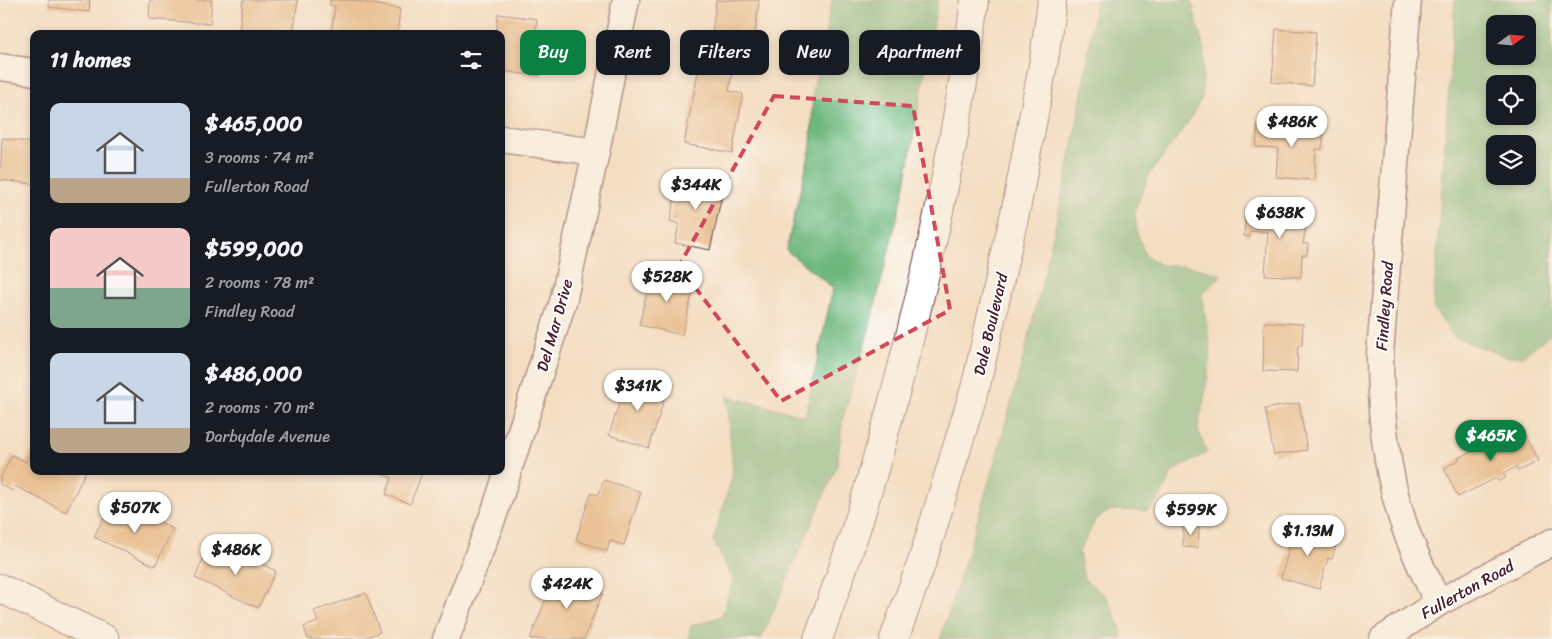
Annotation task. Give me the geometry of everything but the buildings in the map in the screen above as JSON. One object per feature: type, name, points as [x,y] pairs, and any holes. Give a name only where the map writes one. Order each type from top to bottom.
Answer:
[{"type":"main road","points":[[818,639],[862,511],[906,357],[942,198],[975,0]]},
{"type":"main road","name":"Dale Boulevard","points":[[894,639],[922,559],[976,385],[1017,204],[1044,60],[1052,0]]},
{"type":"main road","points":[[0,588],[105,639]]},
{"type":"street","name":"Del Mar Drive","points":[[446,639],[495,511],[557,320],[596,152],[626,0]]},
{"type":"street","name":"Findley Road","points":[[1408,0],[1380,354],[1380,382],[1386,448],[1398,507],[1408,536],[1438,603]]},
{"type":"street","points":[[0,67],[30,71]]},
{"type":"street","points":[[505,140],[596,152]]},
{"type":"street","name":"Fullerton Road","points":[[1384,639],[1438,603],[1552,542]]},
{"type":"highlighted area","points":[[774,96],[913,106],[950,310],[781,401],[679,266]]},
{"type":"green space","points":[[832,0],[938,0],[933,30],[859,30],[859,75],[925,75],[904,190],[869,330],[843,418],[837,466],[761,639],[688,639],[691,626],[722,616],[733,579],[713,540],[733,474],[727,396],[805,416],[833,288],[786,250],[811,146],[813,91],[816,75],[849,75],[849,30],[826,30]]},
{"type":"green space","points":[[1096,0],[1191,0],[1204,50],[1202,98],[1187,124],[1149,175],[1135,210],[1137,233],[1145,255],[1161,265],[1190,266],[1222,275],[1202,294],[1211,353],[1198,429],[1207,453],[1173,471],[1160,497],[1148,511],[1111,510],[1096,519],[1079,552],[1084,579],[1107,597],[1120,626],[1122,639],[940,639],[979,515],[1031,328],[1061,202],[1083,87]]},
{"type":"green space","points":[[1455,0],[1552,0],[1552,333],[1523,356],[1506,357],[1454,337],[1433,308]]}]
